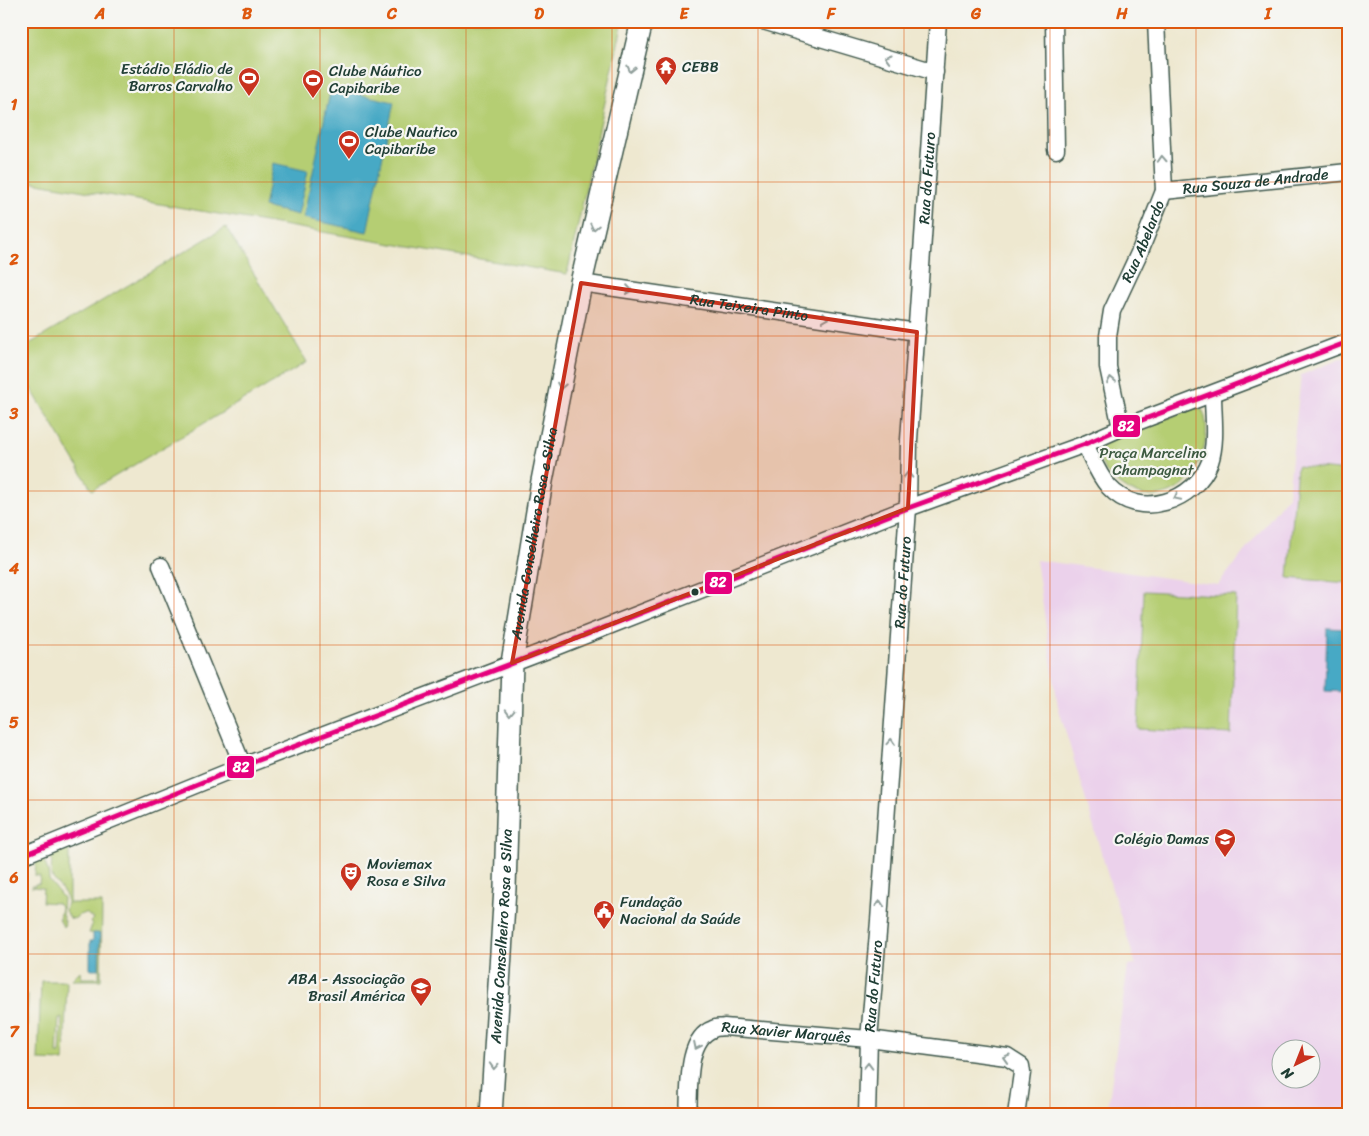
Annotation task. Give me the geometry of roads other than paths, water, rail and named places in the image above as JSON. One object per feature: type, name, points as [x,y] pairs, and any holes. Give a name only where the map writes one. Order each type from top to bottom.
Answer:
[{"type":"main road","name":"Avenida Conselheiro Rosa e Silva","points":[[491,1115],[505,888],[512,663],[542,481],[581,283],[642,21]]},
{"type":"street","points":[[763,21],[935,72]]},
{"type":"street","name":"Rua do Futuro","points":[[867,1115],[868,1040],[880,911],[908,508],[908,440],[938,21]]},
{"type":"street","points":[[1054,21],[1056,150]]},
{"type":"street","name":"Rua Abelardo","points":[[1120,428],[1108,367],[1108,336],[1112,311],[1140,251],[1164,191],[1156,21]]},
{"type":"street","name":"Rua Souza de Andrade","points":[[1164,191],[1348,172]]},
{"type":"street","name":"Rua Teixeira Pinto","points":[[581,283],[916,332]]},
{"type":"street","points":[[21,856],[243,766],[908,508],[1085,444],[1120,428],[1348,342]]},
{"type":"street","points":[[1085,444],[1101,476],[1110,488],[1121,497],[1146,505],[1162,503],[1180,497],[1193,487],[1205,473],[1210,461],[1213,449],[1213,394]]},
{"type":"street","points":[[161,566],[243,766]]},
{"type":"street","name":"Rua Xavier Marquês","points":[[688,1115],[695,1046],[702,1036],[712,1028],[724,1027],[868,1040],[1007,1057],[1021,1066],[1022,1073],[1016,1115]]},
{"type":"water","name":"Clube Nautico Capibaribe","points":[[331,88],[394,102],[367,232],[303,218]]},
{"type":"water","points":[[273,163],[308,171],[298,215],[264,207]]},
{"type":"water","points":[[1327,628],[1348,629],[1348,692],[1325,691]]},
{"type":"water","points":[[93,933],[100,933],[99,969],[90,969],[90,941],[93,941]]},
{"type":"place","name":"CEBB","points":[[666,86]]},
{"type":"place","name":"Estádio Eládio de Barros Carvalho","points":[[249,97]]},
{"type":"place","name":"Clube Náutico Capibaribe","points":[[313,99]]},
{"type":"place","name":"Clube Nautico Capibaribe","points":[[349,160]]},
{"type":"place","name":"Colégio Damas","points":[[1225,858]]},
{"type":"place","name":"Moviemax Rosa e Silva","points":[[351,892]]},
{"type":"place","name":"Fundação Nacional da Saúde","points":[[604,930]]},
{"type":"place","name":"ABA - Associação Brasil América","points":[[421,1007]]},
{"type":"park label","name":"Praça Marcelino Champagnat","points":[[1153,462]]}]
